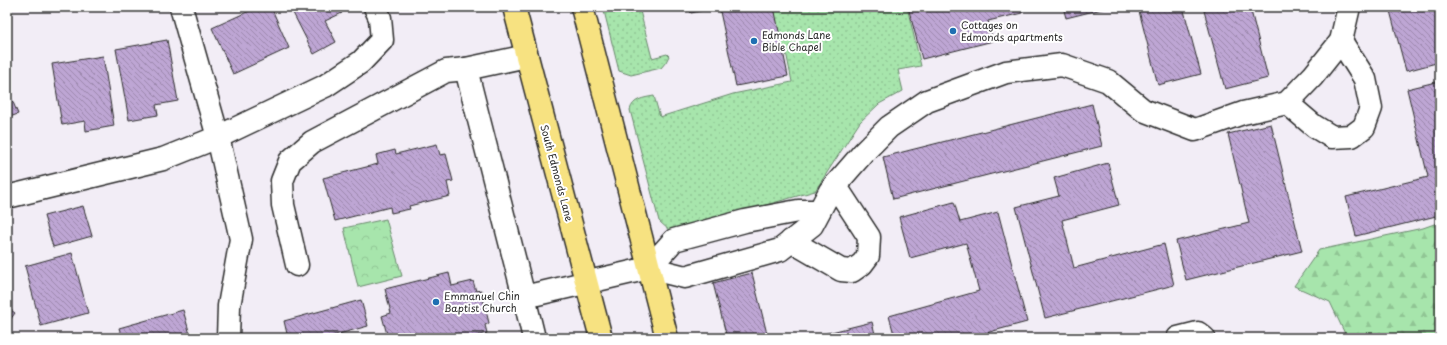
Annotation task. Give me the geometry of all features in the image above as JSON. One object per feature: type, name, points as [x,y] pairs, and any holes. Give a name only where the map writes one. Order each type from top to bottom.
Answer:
[{"type":"main road","name":"South Edmonds Lane","points":[[514,7],[601,338]]},
{"type":"main road","points":[[582,7],[667,338]]},
{"type":"lane","points":[[181,7],[218,137],[241,239],[229,306],[228,338]]},
{"type":"lane","points":[[7,196],[163,159],[218,137],[325,86],[361,62],[382,40],[380,18],[375,7]]},
{"type":"lane","points":[[524,297],[649,268],[685,277],[780,250],[812,225],[830,191],[864,152],[889,127],[927,101],[1006,72],[1062,66],[1108,81],[1143,110],[1195,130],[1243,113],[1287,103],[1314,76],[1341,41],[1349,7]]},
{"type":"lane","points":[[1287,103],[1314,126],[1332,137],[1352,136],[1364,127],[1371,108],[1365,79],[1341,41]]},
{"type":"lane","points":[[297,264],[283,205],[282,181],[290,161],[312,142],[446,72],[527,56]]},
{"type":"lane","points":[[466,69],[534,338]]},
{"type":"lane","points":[[791,241],[842,270],[852,271],[862,264],[868,256],[869,237],[835,185]]},
{"type":"lane","points":[[649,268],[674,240],[745,221],[798,211],[819,211]]},
{"type":"lane","points":[[1178,338],[1198,333],[1204,338]]},
{"type":"green space","points":[[603,7],[639,7],[652,58],[667,54],[669,56],[661,68],[631,75],[619,71]]},
{"type":"green space","points":[[773,7],[907,7],[921,66],[898,70],[903,91],[879,104],[860,122],[815,191],[671,232],[659,221],[630,110],[631,106],[636,101],[654,96],[660,117],[733,94],[792,82],[785,47],[781,47]]},
{"type":"green space","points":[[386,219],[402,276],[358,287],[344,228]]},
{"type":"green space","points":[[1440,222],[1440,338],[1347,338],[1330,302],[1294,286],[1319,250],[1423,228]]},
{"type":"building","points":[[258,7],[271,7],[289,48],[233,74],[212,28]]},
{"type":"building","points":[[290,7],[339,7],[342,13],[325,21],[336,42],[314,54]]},
{"type":"building","points":[[689,7],[717,7],[691,13]]},
{"type":"building","name":"Edmonds Lane Bible Chapel","points":[[719,7],[774,7],[788,76],[736,86]]},
{"type":"building","name":"Cottages on Edmonds apartments","points":[[908,7],[1021,7],[1022,13],[988,21],[993,41],[922,59]]},
{"type":"building","points":[[1063,7],[1110,7],[1066,18]]},
{"type":"building","points":[[1138,7],[1183,7],[1201,74],[1158,85]]},
{"type":"building","points":[[1203,7],[1250,7],[1268,78],[1225,89]]},
{"type":"building","points":[[1389,7],[1435,7],[1440,27],[1440,62],[1406,71]]},
{"type":"building","points":[[167,40],[178,101],[156,105],[158,115],[129,120],[116,49]]},
{"type":"building","points":[[103,56],[114,126],[86,131],[85,121],[62,125],[52,64]]},
{"type":"building","points":[[1440,81],[1440,215],[1356,236],[1346,197],[1428,177],[1407,89]]},
{"type":"building","points":[[7,88],[18,114],[7,118]]},
{"type":"building","points":[[1092,104],[1102,146],[893,199],[883,157]]},
{"type":"building","points":[[1271,124],[1302,251],[1186,280],[1176,241],[1249,223],[1228,134]]},
{"type":"building","points":[[437,144],[440,155],[446,154],[453,181],[447,182],[450,196],[409,206],[410,209],[391,213],[390,207],[335,221],[323,178],[378,164],[376,155],[395,150],[396,154]]},
{"type":"building","points":[[1108,163],[1119,205],[1062,220],[1074,268],[1164,244],[1174,285],[1045,318],[1016,207],[1059,196],[1054,178]]},
{"type":"building","points":[[954,202],[960,222],[998,212],[1027,322],[967,338],[895,338],[889,316],[979,291],[966,243],[910,258],[899,217]]},
{"type":"building","points":[[83,206],[92,236],[53,247],[44,216]]},
{"type":"building","points":[[72,253],[88,313],[41,326],[25,266]]},
{"type":"building","name":"Emmanuel Chin Baptist Church","points":[[449,273],[452,286],[473,281],[476,291],[481,290],[489,323],[485,325],[487,333],[468,338],[388,338],[382,316],[391,313],[385,289]]},
{"type":"building","points":[[752,273],[768,338],[727,338],[713,283]]},
{"type":"building","points":[[361,300],[368,326],[324,338],[288,338],[284,321]]},
{"type":"building","points":[[7,307],[15,313],[7,324]]},
{"type":"building","points":[[183,310],[191,338],[122,338],[119,328]]},
{"type":"building","points":[[872,322],[876,338],[807,338]]},
{"type":"place","name":"Cottages on Edmonds apartments","points":[[953,31]]},
{"type":"place","name":"Edmonds Lane Bible Chapel","points":[[754,41]]},
{"type":"place","name":"Emmanuel Chin Baptist Church","points":[[436,302]]}]
